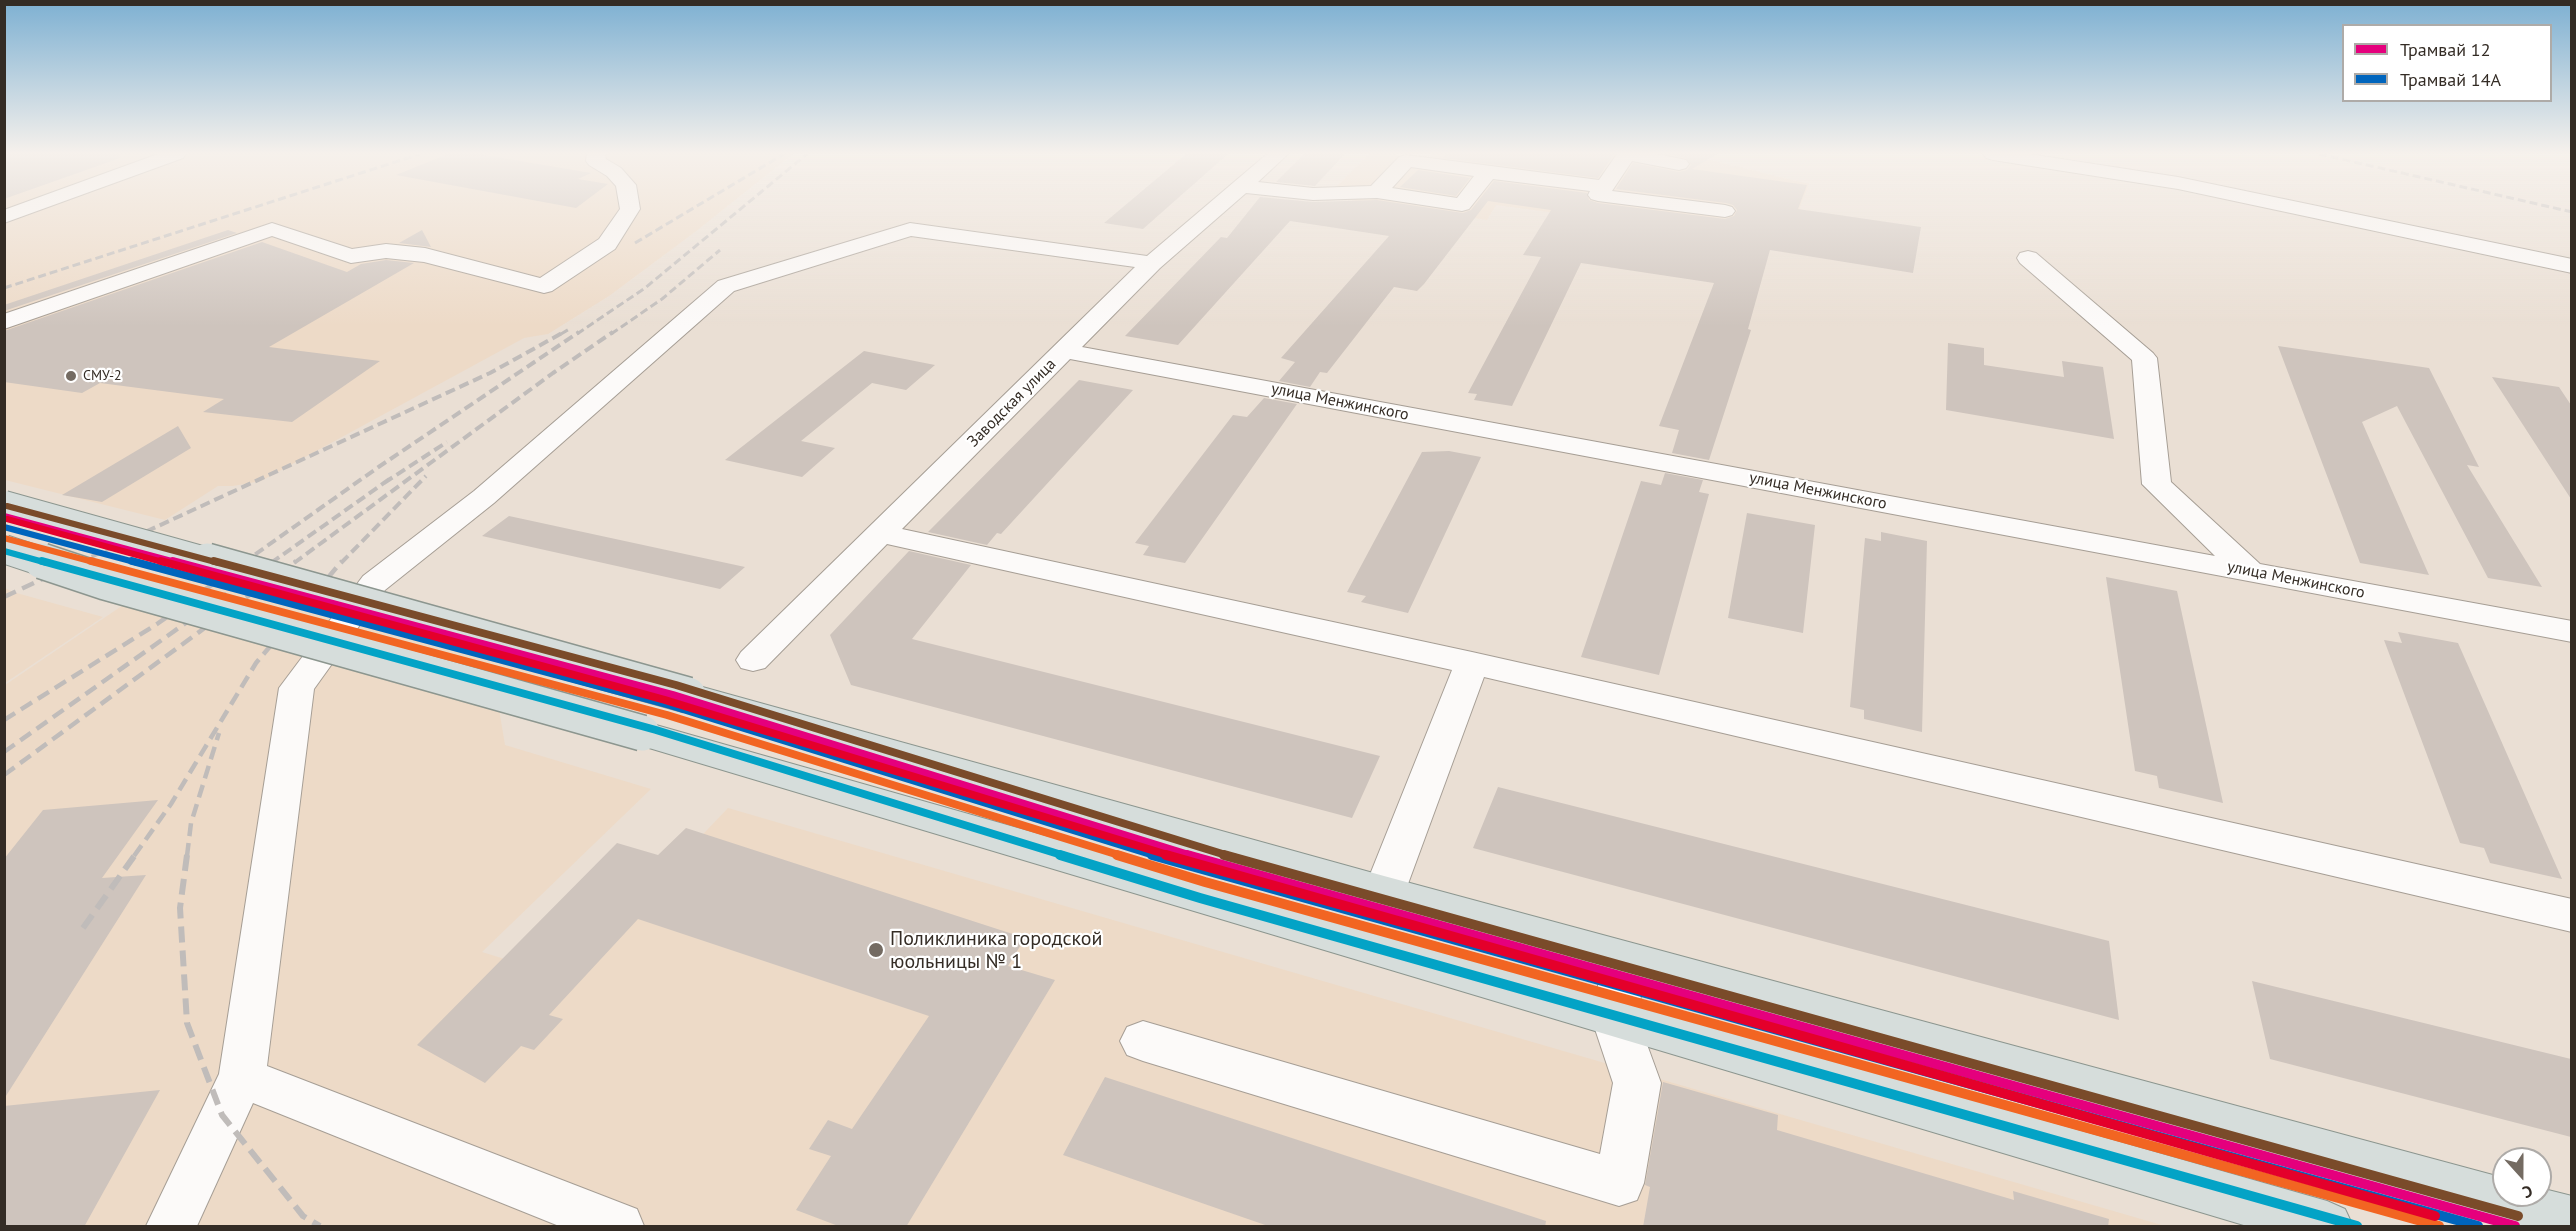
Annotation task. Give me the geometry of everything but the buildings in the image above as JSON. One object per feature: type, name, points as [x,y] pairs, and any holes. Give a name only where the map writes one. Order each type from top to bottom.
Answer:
[{"type":"main road","points":[[4,505],[1384,892],[2571,1221]]},
{"type":"main road","points":[[4,549],[105,582],[642,733],[2327,1227]]},
{"type":"street","points":[[4,217],[19,211]]},
{"type":"street","points":[[4,322],[272,229],[351,256],[386,251],[425,255],[544,286],[606,244],[628,211]]},
{"type":"street","name":"Заводская улица","points":[[753,660],[1152,263],[1212,211]]},
{"type":"street","points":[[2313,211],[2571,266]]},
{"type":"street","points":[[171,1227],[222,1115],[242,1077],[297,688],[374,583],[484,497],[726,286],[910,229],[1152,263]]},
{"type":"street","points":[[2028,258],[2144,358],[2157,484],[2248,570]]},
{"type":"street","name":"улица Менжинского","points":[[1065,351],[2571,632]]},
{"type":"street","points":[[882,534],[1472,663],[2571,916]]},
{"type":"street","points":[[1384,892],[1472,663]]},
{"type":"street","points":[[1143,1041],[1618,1183],[1637,1083],[1614,1017],[1626,959]]},
{"type":"street","points":[[242,1077],[595,1222]]},
{"type":"shaded area","points":[[5,211],[721,211],[609,296],[548,334],[524,338],[261,481],[218,486],[165,520],[5,480]]},
{"type":"shaded area","points":[[1428,211],[1492,211],[1487,220]]},
{"type":"shaded area","points":[[1544,211],[1797,211],[1782,231],[1718,235]]},
{"type":"shaded area","points":[[203,551],[568,673],[528,693],[497,697],[505,745],[651,789],[482,952],[566,978],[728,808],[2165,1226],[5,1226],[5,685]]},
{"type":"shaded area","points":[[5,588],[13,592],[103,617],[5,683]]},
{"type":"railway","points":[[4,288],[242,211]]},
{"type":"railway","points":[[635,243],[688,211]]},
{"type":"railway","points":[[577,334],[645,288],[738,211]]},
{"type":"railway","points":[[611,334],[662,299],[720,250]]},
{"type":"railway","points":[[561,334],[571,328]]},
{"type":"railway","points":[[78,563],[490,373],[564,332]]},
{"type":"railway","points":[[243,563],[380,466],[579,332]]},
{"type":"railway","points":[[294,563],[553,373],[613,332]]},
{"type":"railway","points":[[384,483],[447,442]]},
{"type":"railway","points":[[341,563],[426,476]]},
{"type":"railway","points":[[271,563],[391,478]]},
{"type":"railway","points":[[4,597],[81,561]]},
{"type":"railway","points":[[4,720],[157,624],[245,561]]},
{"type":"railway","points":[[4,752],[273,561]]},
{"type":"railway","points":[[4,775],[296,561]]},
{"type":"railway","points":[[134,856],[171,804],[256,663],[342,561]]},
{"type":"railway","points":[[187,856],[191,823],[219,733]]},
{"type":"railway","points":[[83,928],[135,855]]},
{"type":"railway","points":[[187,855],[180,908],[187,1023],[222,1115],[303,1216],[320,1226]]},
{"type":"tram line","name":"12","points":[[4,516],[673,695],[1211,862],[2515,1226]]},
{"type":"tram line","name":"14А","points":[[4,527],[670,705],[1208,872],[2478,1226]]},
{"type":"transit line","points":[[7,506],[676,685],[1214,852],[2518,1216]]},
{"type":"transit line","points":[[7,519],[665,700],[1209,868],[2435,1216]]},
{"type":"transit line","points":[[4,538],[667,715],[1205,882],[2439,1226]]},
{"type":"transit line","points":[[4,551],[656,730],[1200,898],[2357,1226]]},
{"type":"place","name":"СМУ-2","points":[[71,376]]},
{"type":"place","name":"Поликлиника городской юольницы № 1","points":[[876,950]]}]
